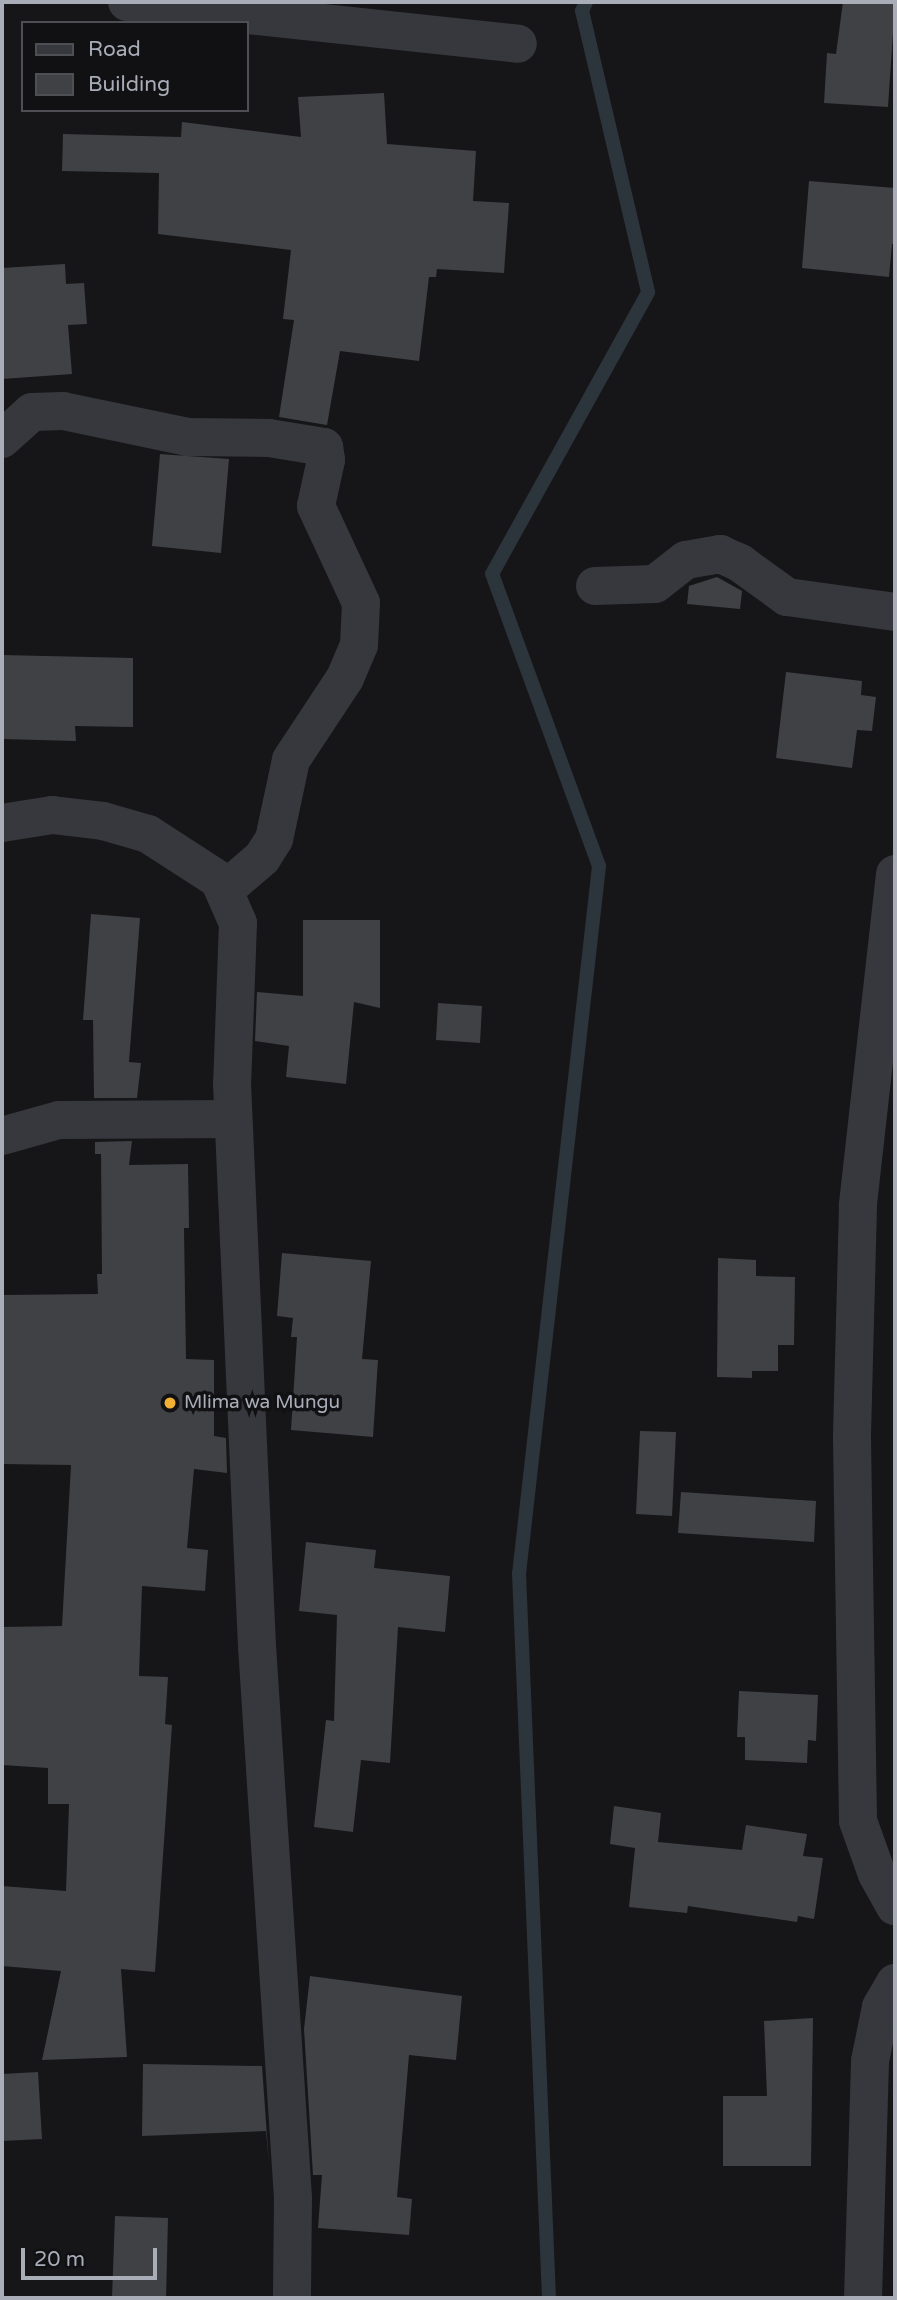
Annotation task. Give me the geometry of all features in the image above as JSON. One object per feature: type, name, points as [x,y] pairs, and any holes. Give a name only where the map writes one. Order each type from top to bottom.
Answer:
[{"type":"street","points":[[127,2],[300,12],[518,44]]},
{"type":"street","points":[[2,439],[32,412],[63,411],[187,437],[269,438],[324,447],[326,460],[316,506],[361,603],[359,645],[345,678],[290,760],[274,839],[262,858],[226,889]]},
{"type":"street","points":[[595,586],[655,584],[686,560],[719,554],[740,563],[787,597],[895,612]]},
{"type":"street","points":[[2,823],[52,815],[114,824],[148,834],[198,864],[226,889],[238,923],[233,1119],[257,1646],[293,2199],[292,2298]]},
{"type":"street","points":[[895,874],[858,1206],[852,1438],[858,1821],[877,1874],[895,1906]]},
{"type":"street","points":[[2,1136],[59,1120],[233,1119]]},
{"type":"street","points":[[863,2298],[870,2061],[881,2007],[895,1983]]},
{"type":"building","points":[[843,2],[895,2],[888,107],[824,103],[827,53],[836,54]]},
{"type":"building","points":[[384,93],[387,144],[476,151],[473,201],[509,203],[504,273],[437,269],[436,277],[429,277],[419,361],[340,351],[327,425],[279,417],[294,320],[283,319],[291,250],[158,234],[159,173],[62,171],[63,134],[181,137],[182,122],[301,137],[298,97]]},
{"type":"building","points":[[809,181],[895,188],[895,244],[892,244],[889,277],[802,268]]},
{"type":"building","points":[[65,264],[66,284],[84,283],[87,324],[68,325],[72,374],[2,379],[2,268]]},
{"type":"building","points":[[160,454],[229,459],[221,553],[152,546]]},
{"type":"building","points":[[717,577],[742,591],[740,609],[687,604],[689,586]]},
{"type":"building","points":[[2,655],[133,658],[133,727],[75,726],[76,741],[2,739]]},
{"type":"building","points":[[786,672],[862,681],[861,695],[876,697],[872,731],[857,730],[852,768],[776,758]]},
{"type":"building","points":[[91,914],[140,918],[129,1062],[141,1063],[137,1098],[94,1098],[93,1020],[83,1020]]},
{"type":"building","points":[[303,920],[380,920],[380,1008],[354,1002],[346,1084],[286,1077],[289,1046],[255,1041],[257,992],[303,996]]},
{"type":"building","points":[[438,1003],[482,1006],[480,1043],[436,1040]]},
{"type":"building","points":[[132,1141],[129,1165],[188,1164],[189,1228],[184,1228],[186,1359],[214,1360],[214,1436],[226,1438],[227,1473],[194,1469],[187,1548],[208,1550],[205,1591],[142,1586],[139,1676],[168,1677],[165,1724],[172,1725],[155,1972],[121,1969],[127,2057],[42,2060],[61,1971],[2,1966],[2,1886],[66,1891],[69,1804],[48,1804],[48,1768],[2,1765],[2,1627],[62,1626],[71,1465],[2,1464],[2,1295],[98,1294],[97,1274],[102,1274],[101,1154],[95,1154],[95,1142]]},
{"type":"building","points":[[282,1253],[371,1261],[362,1359],[378,1360],[373,1437],[291,1430],[297,1337],[291,1337],[293,1318],[277,1316]]},
{"type":"building","points":[[718,1258],[756,1260],[756,1276],[795,1277],[794,1345],[778,1345],[778,1371],[752,1371],[752,1378],[717,1377]]},
{"type":"building","points":[[640,1431],[676,1432],[672,1516],[636,1514]]},
{"type":"building","points":[[681,1492],[816,1501],[814,1542],[678,1533]]},
{"type":"building","points":[[306,1542],[376,1550],[374,1568],[450,1576],[445,1632],[398,1627],[390,1763],[361,1760],[353,1832],[314,1827],[326,1720],[334,1721],[337,1615],[299,1611]]},
{"type":"building","points":[[739,1691],[818,1695],[816,1741],[808,1740],[807,1763],[745,1760],[745,1737],[737,1737]]},
{"type":"building","points":[[614,1806],[661,1813],[658,1842],[742,1850],[746,1825],[807,1834],[803,1856],[823,1858],[814,1919],[798,1916],[797,1922],[688,1906],[687,1913],[629,1907],[635,1848],[610,1844]]},
{"type":"building","points":[[310,1976],[462,1996],[456,2060],[409,2055],[397,2197],[412,2199],[409,2235],[318,2228],[322,2175],[313,2175],[304,2029]]},
{"type":"building","points":[[813,2018],[811,2166],[723,2166],[723,2096],[767,2096],[764,2021]]},
{"type":"building","points":[[143,2064],[262,2066],[269,2164],[266,2131],[142,2136]]},
{"type":"building","points":[[38,2072],[42,2139],[2,2141],[2,2074]]},
{"type":"building","points":[[115,2216],[168,2218],[166,2298],[112,2298]]},
{"type":"waterway","points":[[549,2298],[519,1574],[599,866],[492,574],[648,292],[582,11],[586,2]]},
{"type":"place","name":"Mlima wa Mungu","points":[[170,1403]]}]
